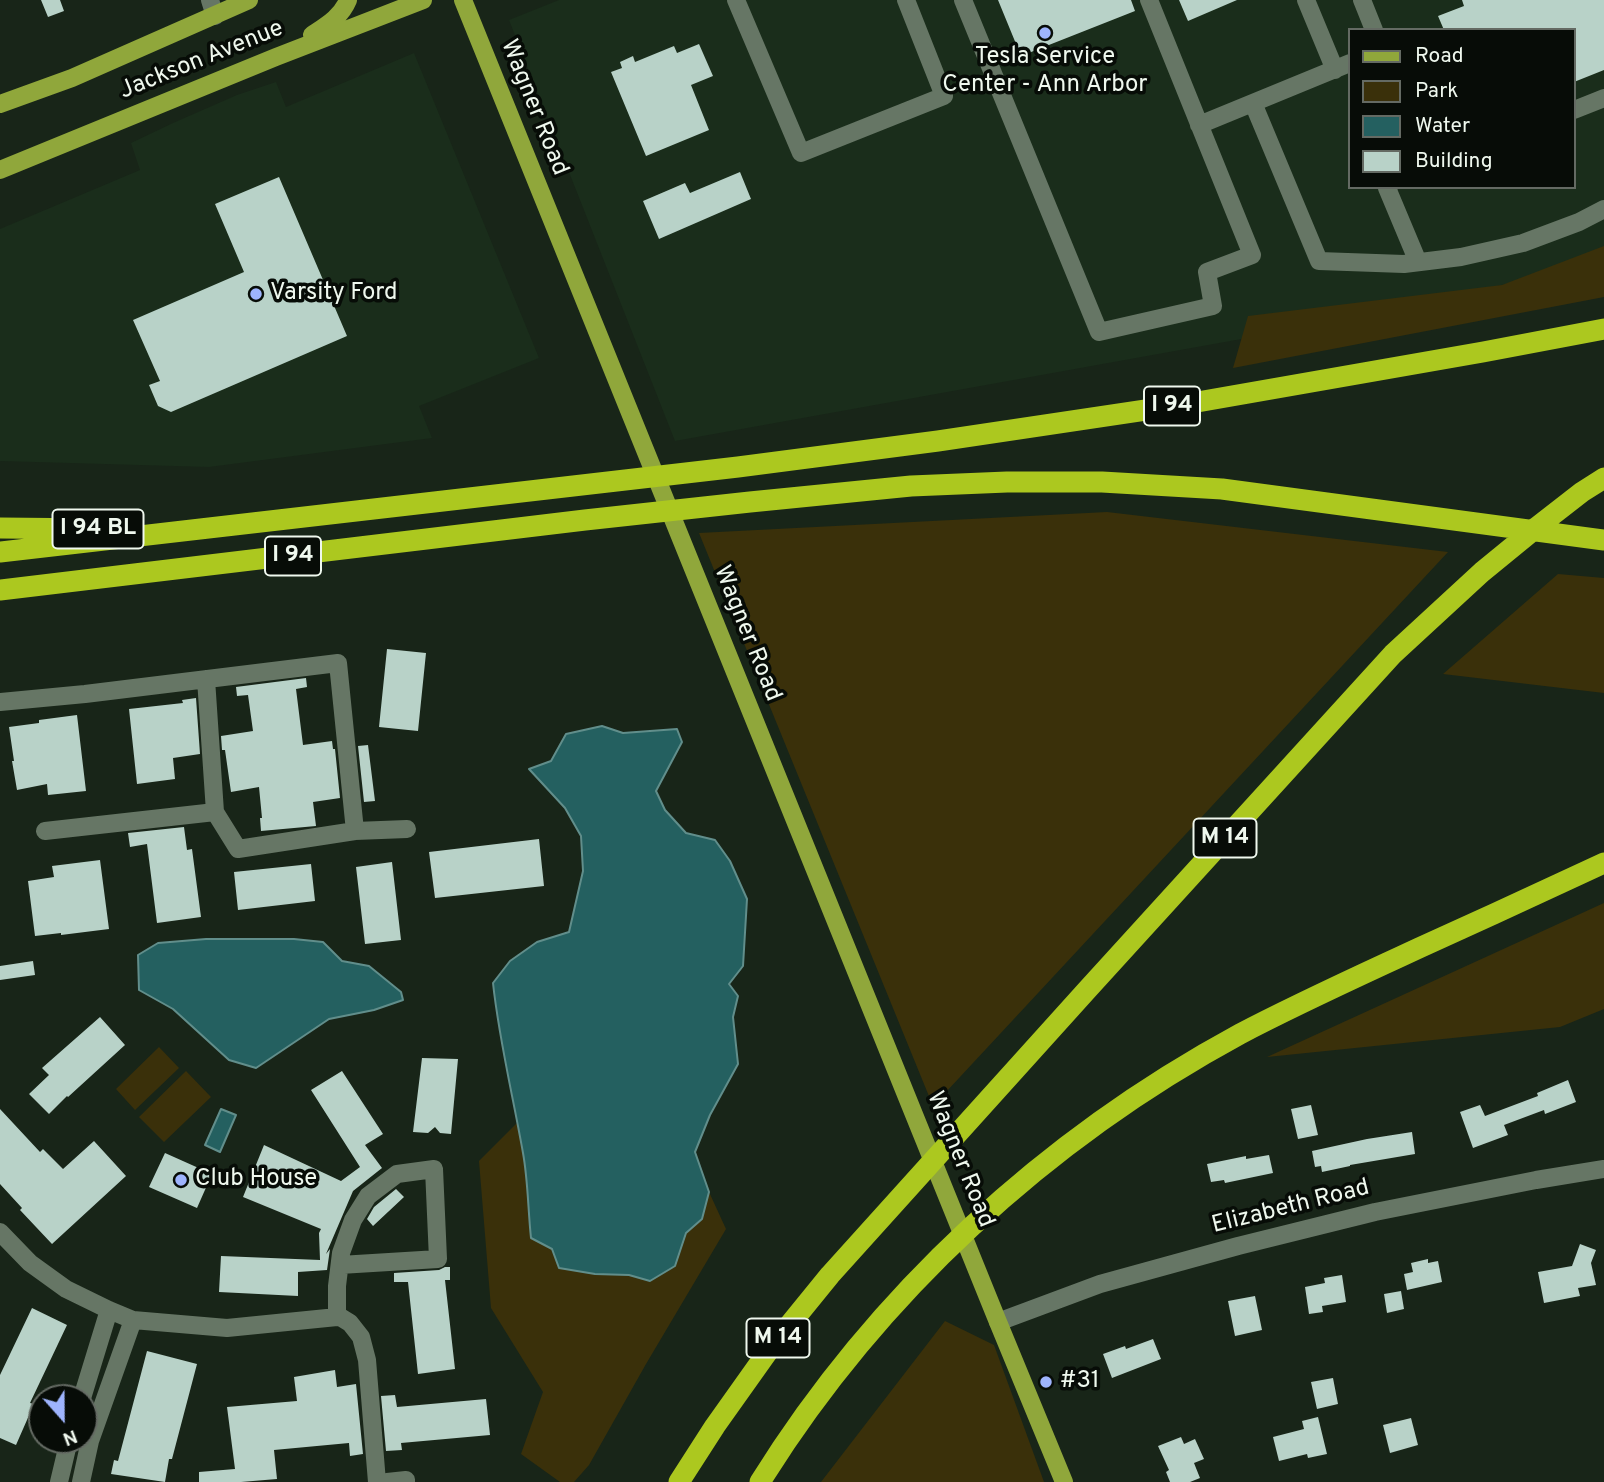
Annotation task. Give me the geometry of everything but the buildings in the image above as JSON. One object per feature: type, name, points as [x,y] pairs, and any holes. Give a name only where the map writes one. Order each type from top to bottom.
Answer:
[{"type":"highway","name":"I 94","points":[[0,552],[952,439],[1186,404],[1604,329]]},
{"type":"highway","name":"M 14","points":[[678,1482],[769,1350],[830,1275],[1393,654],[1482,572],[1581,492],[1604,478]]},
{"type":"highway","name":"I 94","points":[[0,590],[709,507],[911,486],[1007,482],[1102,482],[1222,489],[1604,540]]},
{"type":"highway","name":"I 94 BL","points":[[0,528],[197,530]]},
{"type":"highway","name":"M 14","points":[[760,1482],[783,1446],[869,1333],[920,1277],[1012,1190],[1080,1136],[1142,1093],[1250,1029],[1318,994],[1604,863]]},
{"type":"main road","name":"Jackson Avenue","points":[[0,104],[72,78],[212,8],[249,0]]},
{"type":"main road","points":[[276,57],[332,22],[344,10],[348,0]]},
{"type":"main road","name":"Jackson Avenue","points":[[0,170],[423,0]]},
{"type":"main road","name":"Wagner Road","points":[[463,0],[1064,1482]]},
{"type":"street","points":[[736,0],[801,153],[944,96],[906,0]]},
{"type":"street","points":[[963,0],[1099,332],[1213,306],[1207,272],[1252,255],[1149,0]]},
{"type":"street","points":[[1199,125],[1343,66],[1306,0]]},
{"type":"street","points":[[1362,0],[1373,28]]},
{"type":"street","points":[[1576,109],[1604,98]]},
{"type":"street","points":[[1253,103],[1319,261],[1404,264],[1461,257],[1523,243],[1579,222],[1604,209]]},
{"type":"street","points":[[1387,189],[1418,262]]},
{"type":"street","points":[[0,702],[338,663],[355,831]]},
{"type":"street","points":[[206,679],[215,812],[238,849],[355,831],[407,829]]},
{"type":"street","points":[[45,831],[215,812]]},
{"type":"street","points":[[337,1317],[337,1286],[341,1253],[353,1220],[368,1196],[397,1174],[434,1169],[438,1259],[340,1265]]},
{"type":"street","name":"Elizabeth Road","points":[[998,1322],[1100,1284],[1275,1237],[1387,1209],[1604,1169]]},
{"type":"street","points":[[0,1232],[30,1263],[66,1289],[133,1320],[227,1328],[337,1315],[350,1323],[361,1336],[367,1360],[377,1482]]},
{"type":"street","points":[[86,1384],[109,1310]]},
{"type":"street","points":[[98,1420],[133,1320]]},
{"type":"street","points":[[63,1481],[66,1454]]},
{"type":"street","points":[[81,1482],[87,1454]]},
{"type":"street","points":[[387,1482],[407,1482]]},
{"type":"shaded area","points":[[559,0],[1604,0],[1604,263],[1297,329],[675,441],[509,20]]},
{"type":"shaded area","name":"Varsity Ford","points":[[414,53],[539,358],[419,406],[432,438],[209,467],[0,461],[0,229],[140,170],[131,143],[237,95],[276,82],[286,107]]},
{"type":"green space","points":[[1604,246],[1604,297],[1233,368],[1248,316],[1502,285]]},
{"type":"green space","points":[[1107,512],[1448,552],[933,1106],[699,533]]},
{"type":"green space","points":[[1558,574],[1604,578],[1604,693],[1443,674]]},
{"type":"green space","points":[[1604,903],[1604,1009],[1560,1027],[1267,1057]]},
{"type":"green space","points":[[159,1047],[179,1068],[135,1110],[116,1089]]},
{"type":"green space","points":[[186,1071],[211,1097],[164,1142],[139,1117]]},
{"type":"green space","points":[[517,1123],[552,1249],[595,1274],[629,1275],[650,1281],[675,1266],[686,1233],[702,1219],[709,1192],[726,1229],[589,1465],[574,1482],[560,1482],[521,1454],[543,1392],[491,1308],[479,1161]]},
{"type":"green space","points":[[945,1321],[994,1345],[1044,1482],[821,1482]]},
{"type":"water","points":[[602,726],[623,733],[677,729],[682,742],[656,791],[665,810],[686,833],[715,840],[730,861],[747,899],[743,966],[729,984],[738,996],[733,1017],[738,1064],[710,1115],[695,1152],[709,1192],[702,1219],[686,1233],[675,1266],[650,1281],[629,1275],[595,1274],[559,1268],[552,1249],[531,1238],[525,1163],[502,1047],[493,983],[510,961],[537,942],[569,932],[583,871],[581,836],[565,808],[529,769],[551,761],[566,734]]},
{"type":"water","points":[[206,939],[294,939],[323,942],[342,961],[369,966],[401,992],[403,1000],[374,1010],[329,1019],[256,1068],[229,1060],[173,1009],[139,990],[138,955],[158,943]]},
{"type":"water","points":[[221,1109],[236,1115],[220,1152],[205,1145]]},
{"type":"place","name":"Tesla Service Center - Ann Arbor","points":[[1045,33]]},
{"type":"place","name":"Varsity Ford","points":[[256,294]]},
{"type":"place","name":"Club House","points":[[181,1180]]},
{"type":"place","name":"#31","points":[[1046,1382]]}]
